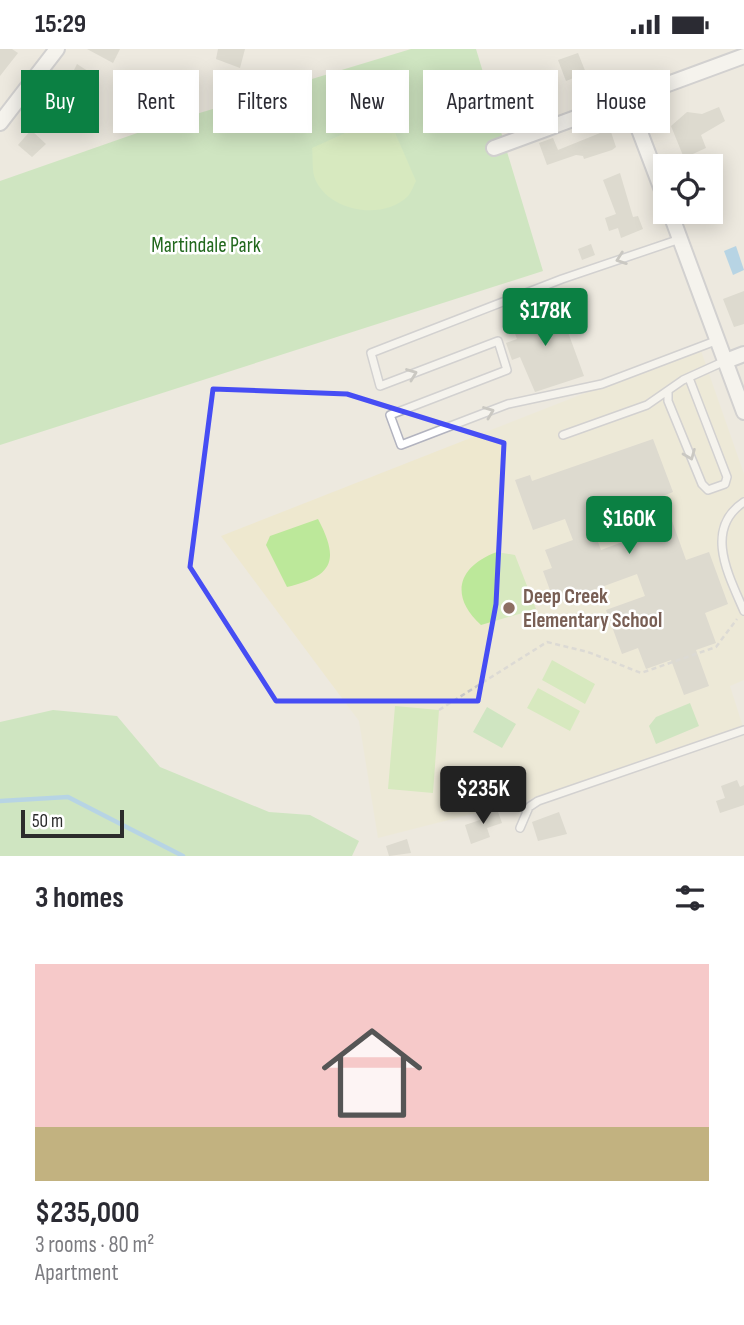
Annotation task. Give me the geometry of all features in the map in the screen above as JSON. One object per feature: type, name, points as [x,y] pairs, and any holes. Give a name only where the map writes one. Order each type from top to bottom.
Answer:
[{"type":"street","points":[[0,123],[57,49]]},
{"type":"street","points":[[670,82],[744,55]]},
{"type":"street","points":[[494,148],[572,118]]},
{"type":"street","points":[[641,133],[653,166]]},
{"type":"street","points":[[674,224],[744,412]]},
{"type":"street","points":[[726,361],[744,354]]},
{"type":"lane","points":[[680,239],[562,279],[370,353],[380,386],[498,341],[507,370],[390,415],[401,445],[508,404],[602,384],[718,340]]},
{"type":"lane","points":[[563,435],[648,405],[689,378],[726,361]]},
{"type":"lane","points":[[668,391],[668,401],[702,484],[708,489],[725,484],[727,477],[689,378]]},
{"type":"lane","points":[[744,502],[727,519],[722,530],[720,548],[744,611]]},
{"type":"lane","points":[[520,828],[529,807],[538,801],[744,730]]},
{"type":"path","points":[[439,710],[547,642],[588,652],[641,673],[716,647],[744,611]]},
{"type":"highlighted area","points":[[213,389],[347,394],[504,443],[496,604],[478,701],[276,701],[190,567]]},
{"type":"shaded area","name":"Deep Creek Elementary School","points":[[700,348],[744,474],[744,680],[730,686],[744,730],[581,786],[378,838],[359,721],[221,536]]},
{"type":"green space","name":"Martindale Park","points":[[411,49],[476,49],[482,70],[423,70],[423,133],[501,133],[543,271],[0,445],[0,181],[137,133],[199,133],[199,113],[213,109],[213,133],[312,133],[312,79],[326,75],[326,133],[409,133],[409,70],[342,70]]},
{"type":"green space","points":[[345,133],[395,133],[416,181],[409,195],[384,209],[356,209],[342,205],[320,188],[314,176],[312,148]]},
{"type":"green space","points":[[318,519],[329,546],[328,565],[314,578],[287,587],[266,545],[270,536]]},
{"type":"green space","points":[[497,552],[515,555],[536,609],[481,625],[465,603],[462,583],[474,565]]},
{"type":"green space","points":[[552,660],[595,684],[585,704],[542,680]]},
{"type":"green space","points":[[538,688],[580,711],[570,731],[527,708]]},
{"type":"green space","points":[[690,703],[699,726],[656,744],[649,726],[656,717]]},
{"type":"green space","points":[[395,706],[439,710],[433,793],[388,789]]},
{"type":"green space","points":[[487,707],[516,724],[502,748],[473,732]]},
{"type":"green space","points":[[53,710],[117,716],[160,767],[269,812],[310,815],[359,841],[352,856],[0,856],[0,722]]},
{"type":"water","points":[[736,246],[744,270],[733,275],[724,251]]},
{"type":"building","points":[[0,49],[12,49],[18,53],[0,76]]},
{"type":"building","points":[[87,49],[120,49],[113,63]]},
{"type":"building","points":[[218,49],[245,49],[240,68],[216,59]]},
{"type":"building","points":[[578,53],[585,70],[572,70],[572,79],[566,81],[558,60]]},
{"type":"building","points":[[77,64],[86,70],[74,70]]},
{"type":"building","points":[[719,107],[725,121],[701,135],[706,148],[693,154],[682,154],[671,126],[687,112],[702,114]]},
{"type":"building","points":[[28,133],[34,133],[46,144],[32,157],[18,145]]},
{"type":"building","points":[[600,133],[611,133],[616,147],[584,159],[583,156],[576,155],[547,165],[539,143],[553,138],[558,150]]},
{"type":"building","points":[[620,173],[633,217],[638,216],[643,229],[621,238],[618,228],[609,231],[605,218],[616,214],[603,180]]},
{"type":"building","points":[[591,244],[595,255],[582,260],[578,249]]},
{"type":"building","points":[[744,291],[744,324],[734,327],[723,299]]},
{"type":"building","points":[[557,302],[584,376],[535,392],[520,357],[512,360],[506,343],[517,339],[510,320]]},
{"type":"building","points":[[653,439],[673,492],[663,496],[686,560],[709,552],[728,604],[705,613],[716,643],[696,650],[709,686],[684,695],[671,660],[646,669],[638,648],[622,654],[606,610],[645,596],[637,574],[555,604],[543,571],[552,568],[545,550],[573,540],[565,519],[533,530],[515,480],[530,475],[532,481]],"holes":[[[612,506],[625,541],[601,550],[588,515]]]},
{"type":"building","points":[[737,780],[740,787],[744,785],[744,805],[720,813],[716,801],[725,798],[721,786]]},
{"type":"building","points":[[497,809],[502,823],[487,828],[490,837],[471,844],[465,825],[483,819],[482,814]]},
{"type":"building","points":[[559,812],[567,834],[538,841],[532,822]]},
{"type":"building","points":[[407,839],[411,853],[389,856],[386,846]]},
{"type":"waterway","points":[[0,801],[68,797],[183,856]]},
{"type":"place","name":"Deep Creek Elementary School","points":[[509,608]]}]
